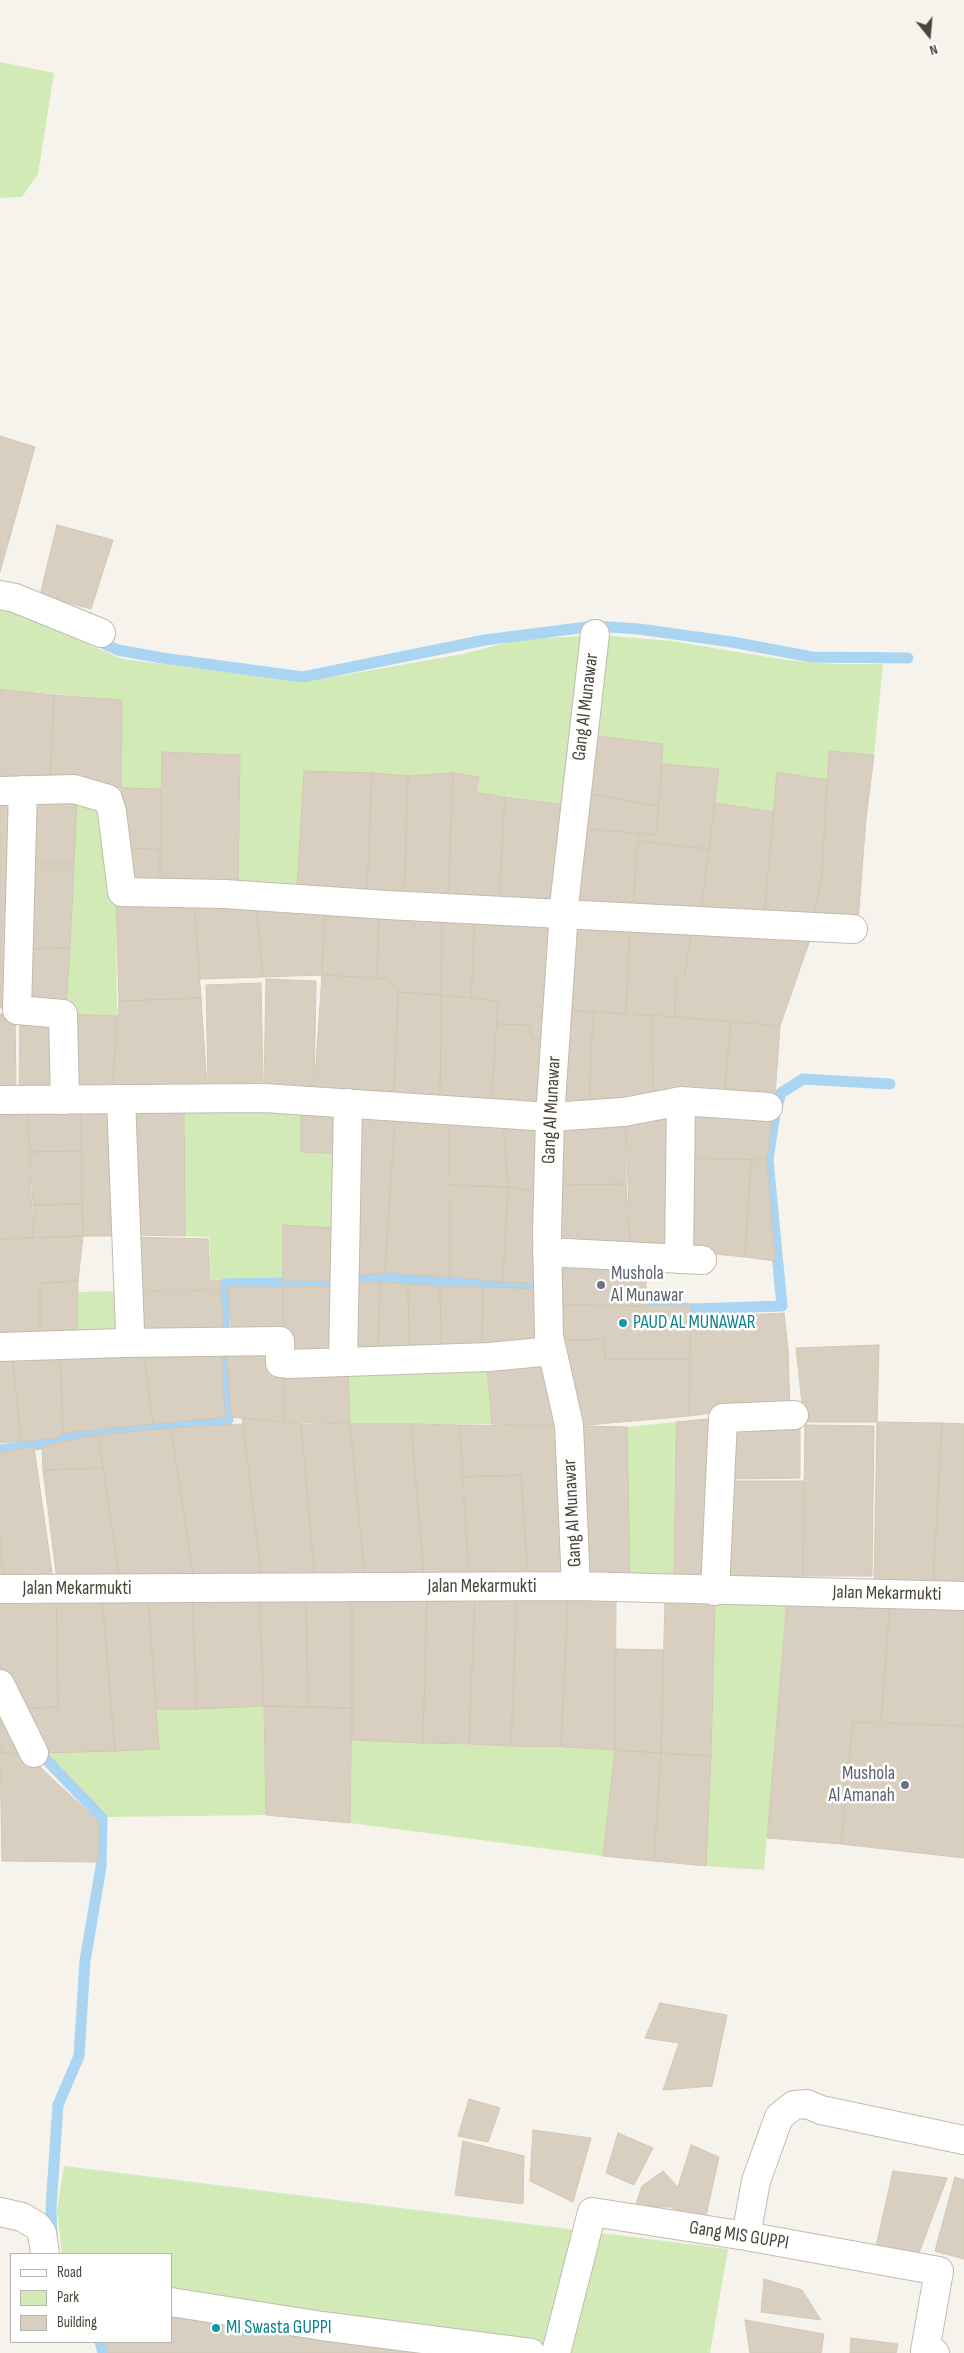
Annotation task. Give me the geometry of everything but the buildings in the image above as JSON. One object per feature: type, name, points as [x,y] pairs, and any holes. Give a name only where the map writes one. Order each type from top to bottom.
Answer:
[{"type":"street","points":[[0,595],[16,598],[101,633]]},
{"type":"street","name":"Gang Al Munawar","points":[[576,1586],[569,1425],[549,1336],[547,1252],[550,1117],[564,914],[595,634]]},
{"type":"street","points":[[65,1100],[63,1014],[18,1010],[11,791],[74,789],[108,799],[112,812],[122,892],[225,894],[853,929]]},
{"type":"street","points":[[0,1100],[264,1098],[550,1117],[624,1112],[681,1101],[768,1107]]},
{"type":"street","points":[[121,1099],[130,1330],[127,1339],[122,1343]]},
{"type":"street","points":[[547,1252],[691,1259],[681,1101]]},
{"type":"street","points":[[343,1362],[348,1104]]},
{"type":"street","points":[[0,1347],[280,1341],[280,1363],[489,1357],[552,1350]]},
{"type":"street","points":[[715,1590],[723,1418],[794,1416]]},
{"type":"street","name":"Jalan Mekarmukti","points":[[0,1589],[576,1586],[964,1596]]},
{"type":"street","points":[[0,1684],[34,1753]]},
{"type":"street","points":[[746,2236],[756,2181],[779,2117],[794,2105],[807,2104],[830,2112],[964,2140]]},
{"type":"street","points":[[0,2212],[22,2217],[37,2226],[42,2233],[46,2247],[45,2253]]},
{"type":"street","name":"Gang MIS GUPPI","points":[[556,2353],[592,2212],[746,2236],[939,2271],[925,2351],[935,2353]]},
{"type":"street","points":[[172,2302],[322,2326],[531,2353]]},
{"type":"green space","points":[[0,62],[54,73],[38,174],[22,197],[0,198]]},
{"type":"green space","points":[[0,607],[123,659],[304,682],[463,654],[521,639],[587,636],[567,805],[476,792],[479,777],[453,773],[408,776],[304,771],[297,888],[238,885],[240,755],[162,752],[161,789],[121,788],[122,700],[0,689]]},
{"type":"green space","points":[[600,635],[672,641],[786,660],[836,664],[883,664],[874,755],[829,751],[827,780],[777,772],[774,812],[715,803],[719,769],[662,764],[663,744],[590,735]]},
{"type":"green space","points":[[77,798],[99,805],[116,903],[117,1016],[66,1014]]},
{"type":"green space","points":[[184,1107],[301,1109],[301,1152],[342,1154],[337,1228],[283,1225],[283,1281],[211,1281],[209,1237],[185,1236]]},
{"type":"green space","points":[[125,1291],[126,1332],[77,1341],[76,1292]]},
{"type":"green space","points":[[486,1359],[492,1424],[350,1424],[348,1365]]},
{"type":"green space","points":[[675,1422],[674,1579],[630,1577],[627,1427]]},
{"type":"green space","points":[[787,1600],[764,1870],[706,1866],[715,1601]]},
{"type":"green space","points":[[264,1706],[266,1815],[105,1817],[40,1753],[156,1709]]},
{"type":"green space","points":[[352,1740],[615,1750],[603,1856],[350,1823]]},
{"type":"green space","points":[[64,2166],[728,2249],[710,2353],[494,2353],[172,2293],[172,2253],[62,2253],[57,2209]]},
{"type":"waterway","points":[[93,639],[118,650],[162,658],[303,677],[485,640],[595,626],[639,629],[732,642],[812,657],[908,658]]},
{"type":"waterway","points":[[632,1304],[693,1309],[782,1306],[768,1160],[775,1113],[781,1093],[803,1079],[890,1084]]},
{"type":"waterway","points":[[0,1450],[55,1442],[74,1435],[228,1420],[224,1341],[225,1284],[341,1282],[382,1278],[548,1289]]},
{"type":"waterway","points":[[37,1750],[102,1818],[101,1867],[85,1961],[79,2056],[58,2105],[51,2208],[52,2236]]},
{"type":"waterway","points":[[100,2343],[103,2353]]},
{"type":"place","name":"Mushola Al Munawar","points":[[601,1285]]},
{"type":"place","name":"PAUD AL MUNAWAR","points":[[623,1323]]},
{"type":"place","name":"Mushola Al Amanah","points":[[905,1785]]},
{"type":"place","name":"MI Swasta GUPPI","points":[[216,2328]]}]
